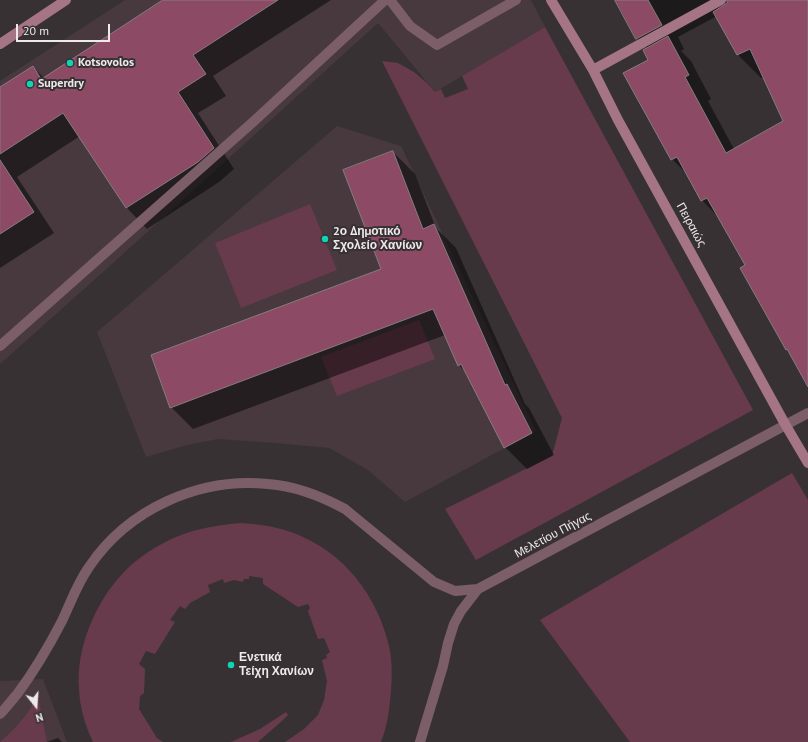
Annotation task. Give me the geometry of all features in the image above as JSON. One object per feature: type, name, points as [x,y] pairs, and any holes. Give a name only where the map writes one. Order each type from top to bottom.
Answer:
[{"type":"street","points":[[0,44],[66,0]]},
{"type":"street","points":[[0,346],[253,122],[385,0]]},
{"type":"street","points":[[390,0],[410,26],[437,45],[516,0]]},
{"type":"street","name":"Πειραιώς","points":[[551,0],[558,14],[593,70],[618,120],[785,424],[808,463]]},
{"type":"street","points":[[593,70],[721,0]]},
{"type":"street","name":"Μελετίου Πήγας","points":[[420,742],[454,624],[461,611],[478,590],[808,413]]},
{"type":"street","points":[[0,714],[27,681],[39,663],[50,645],[81,580],[98,554],[121,531],[147,512],[175,497],[190,492],[222,485],[253,483],[269,484],[301,490],[316,495],[345,509],[434,582],[455,591],[478,590]]},
{"type":"shaded area","points":[[125,0],[531,0],[545,27],[435,92],[378,23],[0,364],[0,81]]},
{"type":"shaded area","points":[[545,27],[753,410],[476,560],[445,509],[552,456],[562,418],[382,61],[398,63],[414,72],[435,92],[441,89],[445,98],[468,89],[462,76]]},
{"type":"shaded area","name":"2ο Δημοτικό Σχολείο Χανίων","points":[[337,126],[401,146],[536,431],[405,502],[368,470],[329,448],[218,439],[187,445],[146,457],[97,332]]},
{"type":"shaded area","points":[[310,204],[337,270],[241,308],[215,243]]},
{"type":"shaded area","points":[[419,320],[435,359],[337,396],[321,357]]},
{"type":"shaded area","points":[[792,473],[808,500],[808,742],[630,742],[540,620]]},
{"type":"shaded area","points":[[241,523],[268,526],[284,530],[301,536],[324,548],[350,571],[370,598],[384,630],[389,646],[392,667],[390,706],[386,727],[381,742],[285,742],[304,729],[318,715],[324,700],[327,681],[322,660],[327,658],[326,655],[330,652],[324,638],[318,639],[308,611],[310,608],[308,604],[298,607],[263,584],[263,578],[249,576],[249,579],[244,579],[243,582],[234,580],[224,583],[223,579],[208,585],[210,592],[190,603],[185,609],[180,606],[170,620],[175,622],[155,654],[146,651],[139,664],[145,669],[144,693],[140,696],[139,709],[157,738],[163,742],[93,742],[85,723],[82,710],[79,689],[79,673],[84,642],[89,627],[104,598],[129,567],[148,552],[162,544],[176,537],[200,529]]},
{"type":"shaded area","points":[[43,679],[67,742],[0,742],[0,681]]},
{"type":"shaded area","points":[[38,697],[47,742],[0,742],[26,715]]},
{"type":"shaded area","points":[[286,712],[288,715],[258,742],[231,742],[260,729]]},
{"type":"building","points":[[163,0],[278,0],[193,55],[206,74],[178,92],[214,148],[198,162],[126,208],[63,113],[0,154],[0,87],[33,66],[41,79]]},
{"type":"building","points":[[615,0],[648,0],[662,25],[636,39]]},
{"type":"building","points":[[727,0],[808,0],[808,387],[740,268],[745,265],[707,198],[701,201],[677,157],[671,160],[623,73],[648,60],[643,50],[668,36],[689,75],[685,77],[726,153],[783,121],[750,49],[737,55],[713,12],[727,3]]},
{"type":"building","points":[[393,151],[423,229],[434,224],[505,385],[507,384],[532,433],[504,448],[461,364],[458,366],[433,309],[170,408],[151,355],[381,269],[343,170]]},
{"type":"building","points":[[0,160],[34,212],[0,234]]},
{"type":"place","name":"Kotsovolos","points":[[70,63]]},
{"type":"place","name":"Superdry","points":[[30,84]]},
{"type":"place","name":"2ο Δημοτικό Σχολείο Χανίων","points":[[325,239]]},
{"type":"place","name":"Ενετικά Τείχη Χανίων","points":[[231,665]]}]
